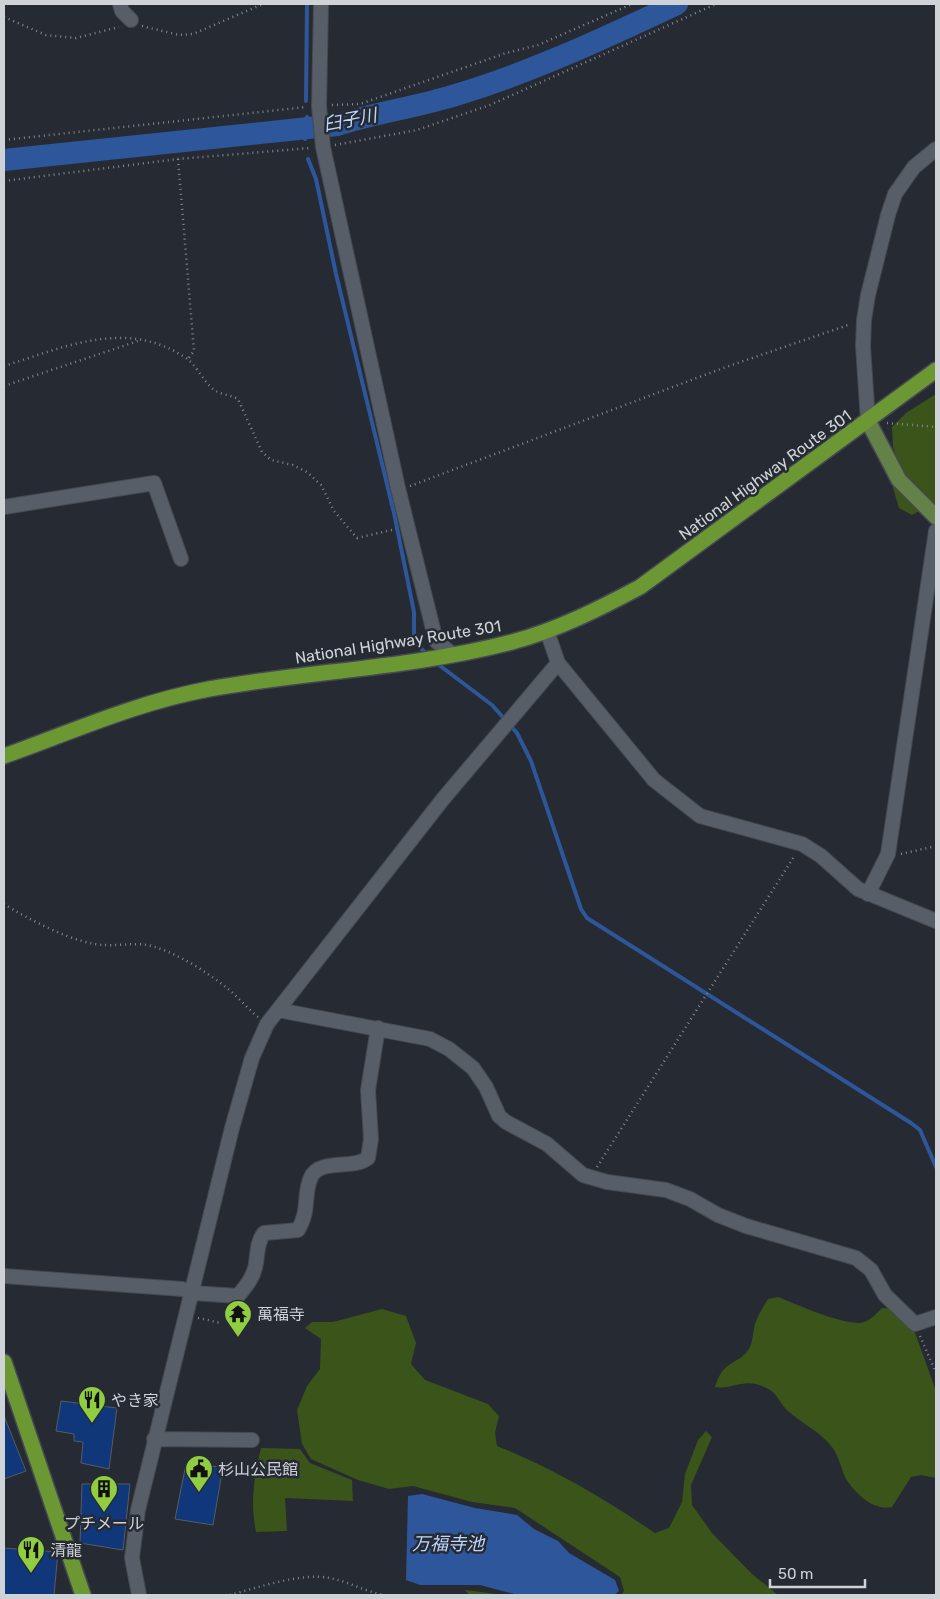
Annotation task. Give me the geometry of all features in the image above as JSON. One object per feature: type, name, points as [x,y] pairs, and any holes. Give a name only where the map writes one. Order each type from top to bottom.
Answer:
[{"type":"highway","name":"National Highway Route 301","points":[[4,756],[149,704],[207,689],[446,655],[511,642],[547,631],[594,612],[640,587],[936,370]]},
{"type":"highway","points":[[4,1362],[83,1595]]},
{"type":"main road","points":[[868,421],[899,480],[936,518]]},
{"type":"street","points":[[120,4],[122,11],[131,20]]},
{"type":"street","points":[[321,4],[319,113],[323,145],[398,488],[436,641],[446,655]]},
{"type":"street","points":[[868,421],[862,346],[870,286],[895,194],[914,167],[936,149]]},
{"type":"street","points":[[4,507],[154,483],[182,559]]},
{"type":"street","points":[[868,894],[888,854],[936,530]]},
{"type":"street","points":[[547,631],[558,662],[654,780],[700,816],[802,844],[821,856],[858,889],[936,921]]},
{"type":"street","points":[[140,1595],[132,1558],[134,1538],[154,1439],[193,1292],[232,1128],[252,1058],[267,1024],[443,800],[558,662]]},
{"type":"street","points":[[278,1010],[430,1039],[449,1049],[473,1068],[486,1087],[499,1116],[506,1122],[562,1154],[576,1170],[593,1178],[666,1190],[690,1198],[718,1215],[746,1226],[777,1237],[856,1258],[871,1270],[885,1295],[915,1324],[936,1317]]},
{"type":"street","points":[[4,1276],[182,1289],[230,1297],[238,1296],[249,1282],[255,1268],[260,1238],[264,1233],[298,1230],[305,1219],[310,1178],[316,1171],[330,1166],[362,1162],[368,1158],[371,1139],[368,1090],[378,1028]]},
{"type":"street","points":[[154,1439],[252,1440]]},
{"type":"path","points":[[4,181],[178,159],[323,145],[417,130],[490,105],[716,4]]},
{"type":"path","points":[[178,159],[194,351],[188,359]]},
{"type":"path","points":[[398,488],[408,487],[726,367],[864,320]]},
{"type":"path","points":[[4,366],[90,339],[110,337],[139,340],[161,345],[188,359],[211,388],[238,399],[262,452],[270,460],[293,465],[307,472],[321,486],[334,511],[358,538],[391,531]]},
{"type":"path","points":[[4,386],[100,353],[131,345],[139,340]]},
{"type":"path","points":[[868,421],[936,427]]},
{"type":"path","points":[[593,1178],[597,1168],[802,844]]},
{"type":"path","points":[[888,854],[898,855],[936,846]]},
{"type":"path","points":[[4,904],[48,927],[78,939],[104,946],[142,944],[159,948],[202,970],[228,989],[267,1024]]},
{"type":"path","points":[[187,1315],[221,1323]]},
{"type":"path","points":[[915,1324],[936,1373]]},
{"type":"path","points":[[230,1595],[274,1583],[328,1577],[362,1590],[385,1595]]},
{"type":"green space","points":[[936,394],[936,508],[930,505],[912,515],[899,508],[893,488],[900,467],[893,447],[892,427],[906,413]]},
{"type":"green space","points":[[778,1297],[818,1313],[840,1320],[859,1323],[866,1322],[882,1308],[892,1309],[914,1330],[936,1391],[936,1478],[921,1475],[911,1477],[892,1507],[885,1508],[872,1504],[860,1496],[846,1479],[836,1454],[827,1441],[788,1411],[770,1390],[747,1383],[729,1387],[715,1387],[727,1366],[742,1357],[750,1347],[756,1321],[768,1299]]},
{"type":"green space","points":[[382,1309],[406,1316],[416,1343],[411,1364],[425,1380],[488,1404],[499,1416],[495,1433],[497,1446],[539,1464],[578,1485],[655,1533],[669,1528],[682,1502],[685,1474],[698,1440],[706,1431],[712,1437],[691,1485],[692,1505],[712,1533],[752,1574],[778,1595],[621,1595],[624,1591],[620,1577],[515,1508],[472,1502],[413,1486],[389,1489],[358,1480],[311,1459],[302,1444],[297,1410],[307,1386],[320,1369],[321,1339],[305,1328],[312,1322],[333,1322]]},
{"type":"green space","points":[[261,1448],[300,1449],[310,1463],[352,1480],[353,1501],[285,1498],[287,1531],[256,1532],[253,1510],[254,1490]]},
{"type":"green space","points":[[465,1590],[504,1595],[469,1595]]},
{"type":"water","name":"万福寺池","points":[[422,1494],[475,1508],[517,1515],[534,1529],[558,1541],[569,1553],[615,1580],[619,1591],[614,1595],[518,1595],[480,1585],[420,1585],[406,1580],[408,1496]]},
{"type":"building","points":[[61,1401],[117,1408],[109,1469],[81,1463],[83,1442],[74,1441],[74,1434],[56,1431]]},
{"type":"building","points":[[4,1416],[26,1471],[4,1479]]},
{"type":"building","name":"杉山公民館","points":[[186,1464],[223,1467],[213,1525],[175,1519]]},
{"type":"building","name":"プチメール","points":[[82,1484],[130,1484],[123,1550],[80,1543]]},
{"type":"building","points":[[4,1548],[58,1552],[54,1595],[4,1595]]},
{"type":"waterway","points":[[306,101],[307,4]]},
{"type":"waterway","name":"臼子川","points":[[4,160],[337,125],[367,116],[444,99],[487,85],[570,53],[677,4]]},
{"type":"waterway","name":"臼子川","points":[[305,139],[307,117]]},
{"type":"waterway","points":[[308,159],[316,179],[336,274],[394,513],[414,612],[414,640],[426,654]]},
{"type":"waterway","points":[[435,662],[492,705],[517,733],[531,761],[581,909],[587,918],[911,1123],[920,1130],[936,1167]]},
{"type":"place","name":"萬福寺","points":[[238,1338]]},
{"type":"place","name":"やき家","points":[[92,1424]]},
{"type":"place","name":"杉山公民館","points":[[199,1493]]},
{"type":"place","name":"プチメール","points":[[104,1513]]},
{"type":"place","name":"清龍","points":[[31,1574]]}]
